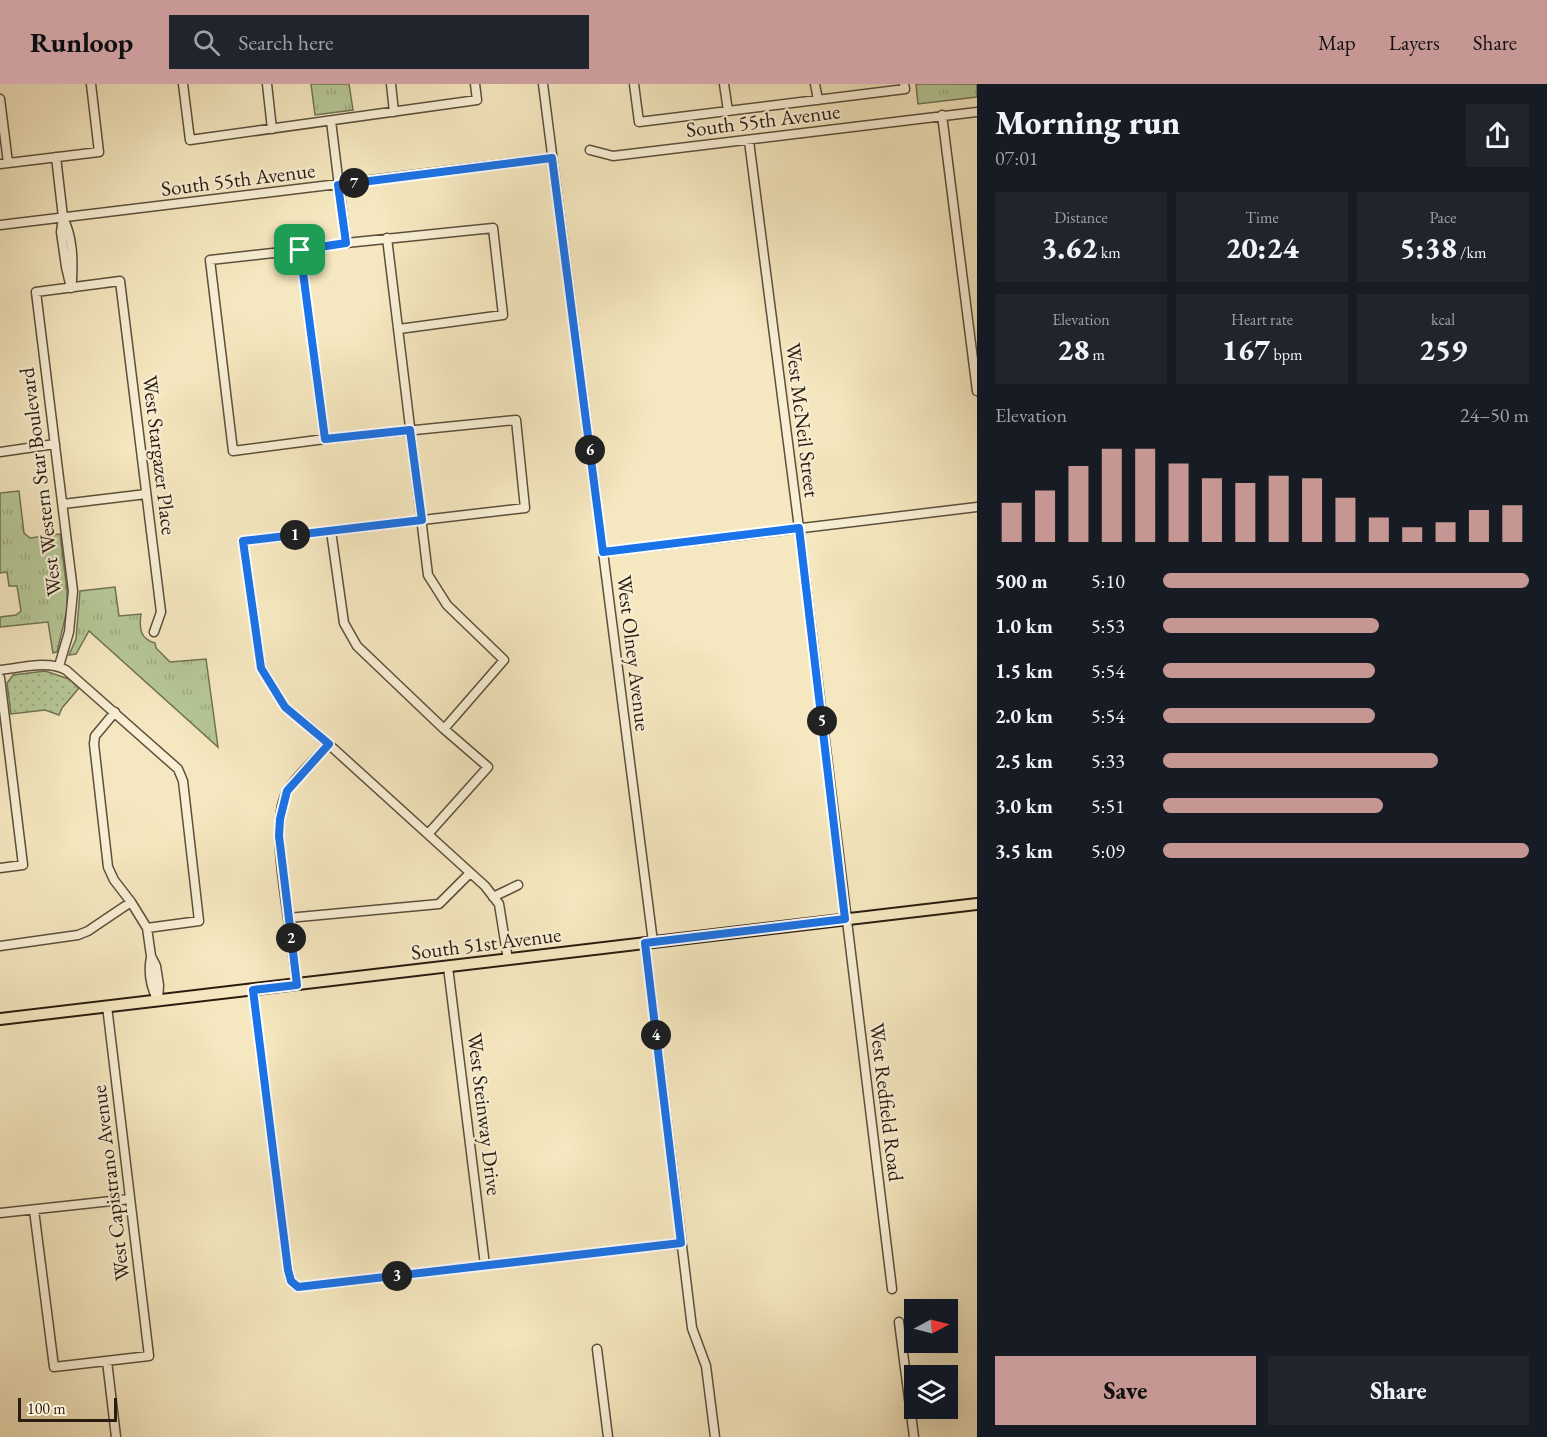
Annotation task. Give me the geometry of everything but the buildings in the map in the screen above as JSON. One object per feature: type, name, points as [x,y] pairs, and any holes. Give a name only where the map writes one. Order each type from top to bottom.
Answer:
[{"type":"main road","name":"South 51st Avenue","points":[[0,1019],[977,904]]},
{"type":"street","points":[[0,99],[4,163],[99,152],[91,84]]},
{"type":"street","points":[[183,84],[190,140],[477,100],[475,84]]},
{"type":"street","points":[[267,84],[272,129]]},
{"type":"street","points":[[391,84],[394,112]]},
{"type":"street","name":"West Olney Avenue","points":[[543,84],[603,552],[649,942],[681,1243],[692,1328],[706,1366],[715,1437]]},
{"type":"street","points":[[634,84],[639,122],[818,100],[904,86]]},
{"type":"street","points":[[724,84],[728,111]]},
{"type":"street","points":[[815,84],[818,100]]},
{"type":"street","name":"South 55th Avenue","points":[[590,150],[613,156],[977,112]]},
{"type":"street","points":[[942,115],[977,391]]},
{"type":"street","points":[[331,121],[346,243]]},
{"type":"street","name":"West McNeil Street","points":[[749,141],[799,528],[845,919]]},
{"type":"street","points":[[56,157],[63,217],[69,231],[73,266],[71,288]]},
{"type":"street","name":"South 55th Avenue","points":[[0,225],[552,158]]},
{"type":"street","points":[[399,328],[502,315],[493,228],[387,238],[210,260],[233,450],[516,420],[525,508],[243,541],[261,668],[285,707],[329,744],[494,897],[499,904],[508,960]]},
{"type":"street","points":[[387,238],[428,575],[447,605],[504,660],[444,729]]},
{"type":"street","points":[[300,250],[325,439]]},
{"type":"street","name":"West Stargazer Place","points":[[71,288],[120,281],[161,612],[154,632]]},
{"type":"street","name":"West Western Star Boulevard","points":[[59,666],[69,632],[73,591],[36,292],[71,288]]},
{"type":"street","points":[[0,452],[55,444]]},
{"type":"street","points":[[63,504],[146,494]]},
{"type":"street","points":[[603,552],[977,507]]},
{"type":"street","points":[[331,531],[344,623],[357,646],[444,729],[488,767],[428,834]]},
{"type":"street","points":[[0,670],[59,666],[75,676],[178,769],[183,782],[199,921],[147,928]]},
{"type":"street","points":[[0,678],[23,865],[0,868]]},
{"type":"street","points":[[115,712],[95,736],[94,752],[108,867],[114,880],[147,928],[151,956],[156,966],[159,985],[158,1000]]},
{"type":"street","points":[[297,985],[279,836],[280,819],[287,791],[329,744]]},
{"type":"street","points":[[288,918],[440,904],[470,873]]},
{"type":"street","points":[[494,897],[518,885]]},
{"type":"street","points":[[0,946],[78,935],[88,931],[131,902]]},
{"type":"street","name":"West Redfield Road","points":[[845,919],[892,1288]]},
{"type":"street","name":"West Steinway Drive","points":[[448,968],[485,1265]]},
{"type":"street","points":[[253,990],[288,1270],[291,1281],[298,1287],[681,1243]]},
{"type":"street","name":"West Capistrano Avenue","points":[[107,1006],[149,1356],[107,1361]]},
{"type":"street","points":[[0,1213],[130,1199]]},
{"type":"street","points":[[34,1210],[54,1367],[107,1361],[116,1437]]},
{"type":"street","points":[[899,1322],[914,1437]]},
{"type":"street","points":[[597,1349],[608,1437]]},
{"type":"green space","points":[[311,84],[349,84],[353,110],[315,115]]},
{"type":"green space","points":[[916,84],[977,84],[977,97],[918,104]]},
{"type":"green space","points":[[19,491],[24,533],[30,538],[60,534],[67,610],[57,652],[53,653],[48,622],[0,627],[0,617],[16,615],[21,611],[17,586],[9,586],[7,572],[0,573],[0,493]]},
{"type":"green space","points":[[115,587],[119,616],[141,614],[140,624],[143,636],[155,643],[156,648],[170,662],[206,659],[218,747],[89,631],[76,654],[69,655],[76,639],[80,591]]},
{"type":"green space","points":[[45,671],[69,679],[79,688],[59,715],[45,710],[11,714],[7,683],[13,675]]},
{"type":"route","points":[[552,158],[603,552],[799,528],[845,919],[645,943],[681,1243],[298,1287],[291,1281],[253,990],[297,985],[279,836],[280,819],[287,791],[329,744],[285,707],[261,668],[243,541],[422,520],[410,430],[325,439],[300,250],[346,243],[338,185],[552,158]]}]
